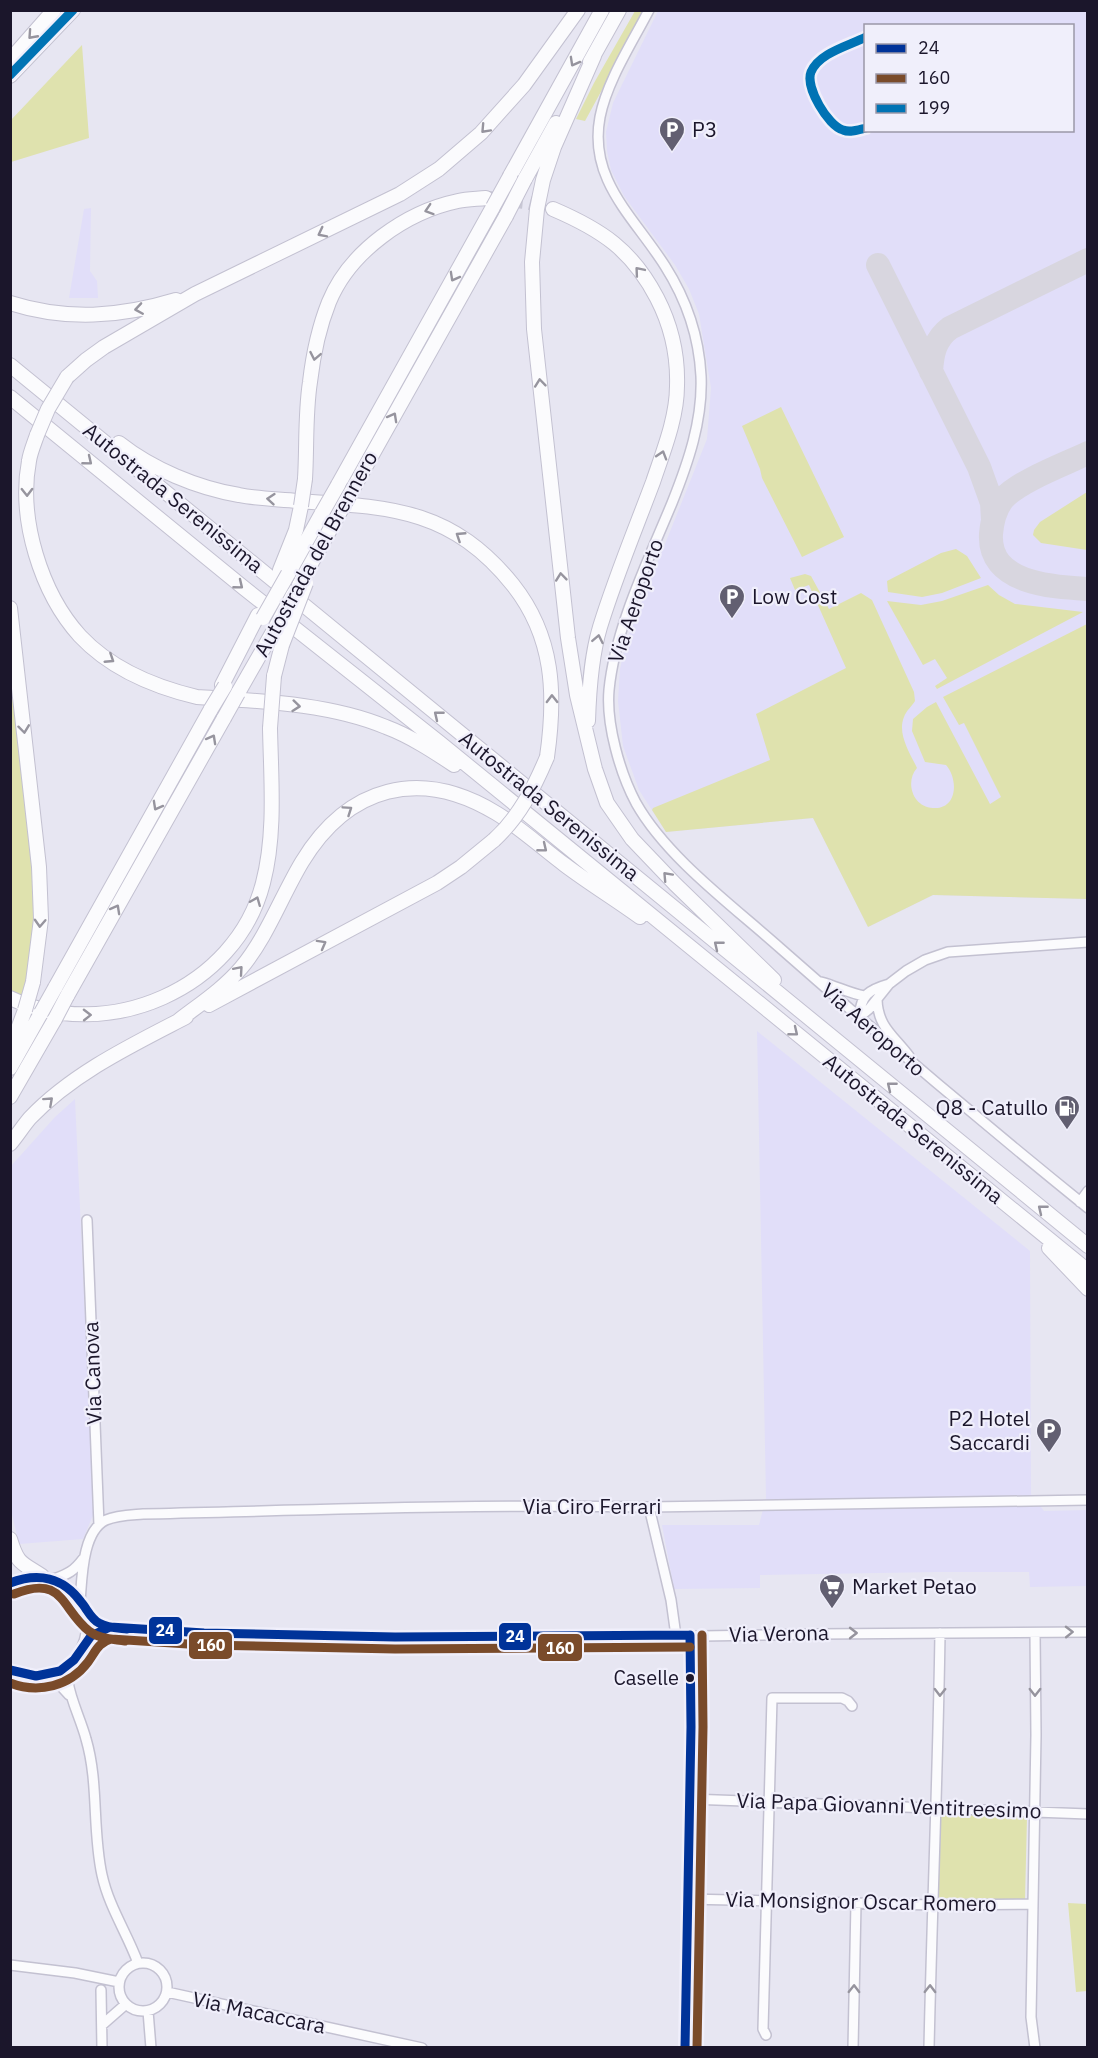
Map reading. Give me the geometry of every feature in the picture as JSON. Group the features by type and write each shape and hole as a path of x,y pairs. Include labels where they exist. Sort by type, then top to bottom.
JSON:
{"highway":[{"path":"10,60 54,10"},
{"path":"10,76 73,10"},
{"path":"504,795 427,748 387,727 364,719 310,707 197,697 181,693 142,679 100,653 81,637 63,614 51,595 40,569 27,511 29,461 48,409 67,377 86,360 195,294 400,194 440,169 481,134 517,93 578,10"},
{"name":"Autostrada del Brennero","path":"10,1097 48,1016 284,572 338,485 489,202 510,176 602,10"},
{"name":"Autostrada del Brennero","path":"61,992 303,584 328,534 619,10"},
{"path":"594,56 554,147 543,180 537,209 532,262 534,329 568,638 587,738 607,802 632,839 675,884 845,1048"},
{"path":"284,572 296,530 305,479 309,383 330,301 348,269 377,240 417,214 459,201 489,202"},
{"path":"553,209 588,224 622,250 647,280 668,319 676,360 677,387 674,411 662,457 600,628 590,680 587,738"},
{"path":"10,303 48,312 77,315 117,313 151,307 195,294"},
{"path":"10,363 51,388 132,453 184,479 239,495 357,505 397,511 431,521 459,534 482,551 503,572 524,599 545,647 552,681 552,721 547,757 520,811 494,840 437,883 111,1057 65,1086 30,1119 10,1144"},
{"name":"Autostrada Serenissima","path":"10,363 1088,1246"},
{"name":"Autostrada Serenissima","path":"10,397 244,588 504,795 1088,1271"},
{"path":"10,998 30,1007 54,1013 91,1015 118,1012 150,1003 176,992 200,975 222,955 247,923 265,875 272,807 270,728 274,676 303,584"},
{"path":"10,608 39,867 40,919 33,982 26,1010 10,1050"},
{"path":"178,1021 226,984 241,967 258,945 314,843 336,818 358,803 373,797 404,788 419,787 447,792 482,805 505,818 567,867 749,995"},
{"name":"Autostrada del Brennero","path":"10,1068 48,1016"},
{"path":"1031,1225 1060,1261 1088,1289"},
{"path":"10,1539 20,1563 48,1577"}],"street":[{"name":"Via Aeroporto","path":"649,10 604,100 597,139 599,156 615,197 666,268 687,306 696,341 701,376 700,410 693,446 680,483 616,647 609,693 613,736 623,771 637,803 670,848 713,889 924,1074 1084,1205"},
{"path":"859,1017 869,1010 889,984 906,971 925,960 948,952 1088,942"},
{"path":"817,981 864,996"},
{"path":"859,1017 860,1004 864,996 876,988 889,984"},
{"path":"877,1000 878,1014 883,1027 896,1038 924,1074"},
{"path":"1084,1205 1088,1191"},
{"name":"Via Canova","path":"87,1220 99,1525"},
{"name":"Via Ciro Ferrari","path":"99,1525 119,1516 143,1514 543,1506 648,1507 1088,1500"},
{"path":"648,1507 671,1600 676,1636"},
{"path":"10,1583 30,1576 48,1577 69,1574 76,1570 99,1525"},
{"path":"84,1557 81,1603 86,1616 85,1640"},
{"path":"48,1577 69,1588 96,1621 110,1627"},
{"path":"110,1627 85,1640 74,1660 68,1682 87,1740 93,1774 102,1875 114,1914 133,1949 138,1964"},
{"name":"Via Verona","path":"110,1627 170,1633 513,1639 690,1635 1088,1632"},
{"path":"929,2048 940,1633"},
{"path":"1035,1633 1032,2018 1035,2048"},
{"path":"685,2048 690,1799 690,1635"},
{"path":"39,1677 60,1671 74,1660"},
{"path":"13,1673 58,1683 75,1705"},
{"path":"766,2035 763,2029 772,1698 842,1698 852,1706"},
{"name":"Via Papa Giovanni Ventitreesimo","path":"690,1799 1088,1814"},
{"name":"Via Monsignor Oscar Romero","path":"688,1899 932,1905 1033,1904"},
{"path":"853,2048 856,1903"},
{"path":"138,1964 156,1967 163,1974 167,1983 164,2001 148,2011 130,2008 119,1992 119,1982 126,1970 138,1964"},
{"path":"10,1965 119,1982"},
{"path":"101,1990 102,2048"},
{"name":"Via Macaccara","path":"167,1992 422,2048"},
{"path":"102,2025 126,2004"},
{"path":"148,2011 151,2048"}],"shaded area":[{"path":"658,11 1087,11 1087,899 933,895 868,927 813,818 666,832 639,790 623,746 618,701 620,669 627,639 707,439 711,388 699,314 689,289 675,265 624,196 611,170 606,132 613,103"},
{"path":"91,208 90,271 97,281 98,298 69,298 84,209"},
{"path":"757,1031 1030,1251 1031,1494 1044,1511 1087,1510 1087,1586 1030,1587 1029,1572 937,1572 760,1575 760,1588 674,1589 662,1525 759,1525 766,1498"},
{"path":"75,1099 94,1513 83,1539 19,1544 10,1506 11,1166 55,1117"}],"green space":[{"path":"635,11 645,11 585,121 576,119 594,83"},
{"path":"82,45 89,138 11,162 11,120"},
{"path":"781,407 844,537 802,557 762,478 742,426"},
{"path":"1087,492 1087,550 1041,543 1033,535 1040,522"},
{"path":"956,549 967,556 981,578 942,593 922,597 888,592 887,581 941,553"},
{"path":"805,574 811,576 829,609 861,593 872,600 914,692 915,701 905,715 902,730 905,743 917,768 913,773 911,786 916,798 926,807 941,807 947,804 953,793 953,778 946,765 925,762 912,731 913,719 936,702 990,804 1001,797 964,723 959,725 943,697 1087,624 1087,899 933,895 868,927 813,818 666,832 652,810 653,808 770,760 756,714 846,668 809,585 795,590 790,578"},
{"path":"988,585 999,595 1015,604 1083,612 937,689 935,686 947,678 935,659 923,665 887,601 921,605 942,601"},
{"path":"10,646 37,898 33,958 23,998 10,993"},
{"path":"939,1814 1027,1817 1025,1900 936,1898"},
{"path":"1068,1903 1087,1904 1087,1991 1076,1992"}],"taxiway":[{"path":"931,372 935,347 950,328 1088,260"},
{"path":"878,265 979,467 992,503 993,519"},
{"path":"1088,453 1031,479 1010,492 998,507 991,534 993,551 1000,563 1011,573 1041,584 1088,589"}],"tunnel":[{"path":"488,198 526,202 553,209"}],"transit line":[{"name":"199","path":"10,75 73,10"},
{"name":"199","path":"864,38 820,60 811,72 810,79 819,105 837,127 848,131 864,128"},
{"name":"24","path":"10,1583 30,1578 58,1582 74,1594 96,1621 109,1627 127,1629"},
{"name":"160","path":"14,1594 30,1589 43,1588 52,1591 93,1634 125,1641"},
{"name":"24","path":"10,1670 36,1676 60,1671 74,1660 91,1636 110,1627 204,1633 395,1637 690,1635"},
{"name":"24","path":"685,2048 691,1727 690,1635"},
{"name":"160","path":"697,2048 703,1727 702,1635"},
{"name":"160","path":"10,1683 43,1688 63,1682 81,1670 100,1645 111,1639 203,1645 395,1649 690,1647"}],"place":[{"name":"P3","path":"672,153"},
{"name":"Low Cost","path":"732,620"},
{"name":"Q8 - Catullo","path":"1067,1131"},
{"name":"P2 Hotel Saccardi","path":"1049,1454"},
{"name":"Market Petao","path":"832,1610"},
{"name":"Caselle","path":"690,1678"}]}
